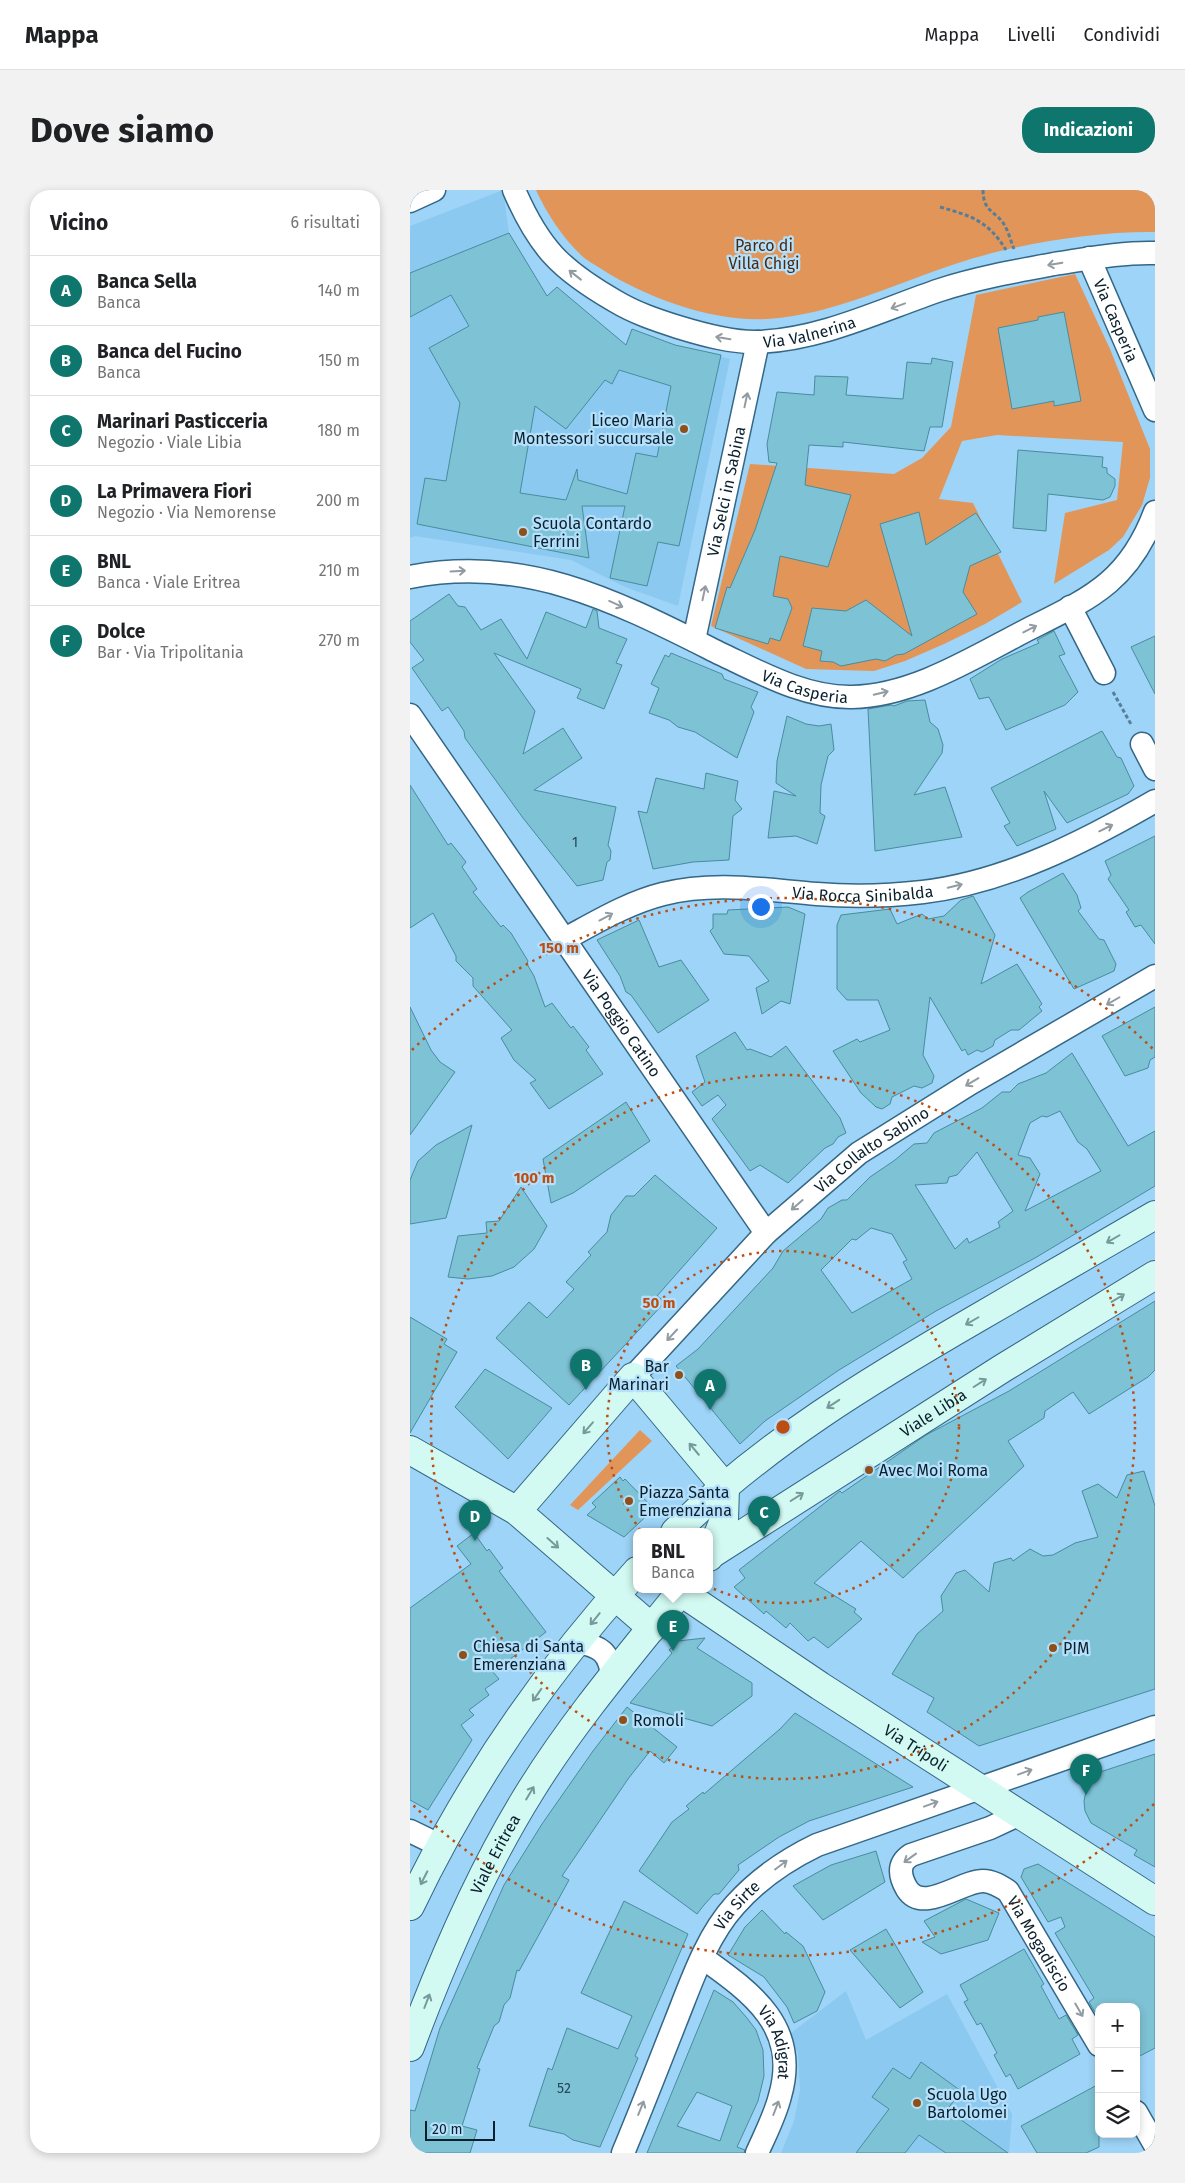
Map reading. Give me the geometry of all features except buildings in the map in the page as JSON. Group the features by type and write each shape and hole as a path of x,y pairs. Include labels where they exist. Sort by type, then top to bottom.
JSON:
{"street":[{"path":"410,201 434,190"},
{"name":"Via Valnerina","path":"514,190 527,219 541,242 568,270 598,291 637,313 660,322 710,336 758,342 833,328 972,280 1089,258 1155,253"},
{"name":"Via Casperia","path":"1089,258 1155,410"},
{"name":"Via Selci in Sabina","path":"694,640 758,342"},
{"name":"Via Casperia","path":"410,577 472,570 529,576 590,593 694,640 750,668 802,689 830,696 860,697 913,684 958,666 1099,590 1119,574 1140,542 1155,512"},
{"path":"1070,607 1104,673"},
{"name":"Via Poggio Catino","path":"410,715 766,1233"},
{"path":"1142,744 1155,769"},
{"name":"Via Rocca Sinibalda","path":"563,940 638,902 662,894 696,888 746,887 861,896 924,892 960,885 1012,870 1048,856 1116,823 1155,801"},
{"name":"Via Collalto Sabino","path":"632,1377 766,1233 838,1170 883,1136 1155,976"},
{"path":"679,1528 725,1487 799,1428 882,1373 1155,1215"},
{"name":"Viale Libia","path":"713,1554 919,1421 1155,1276"},
{"path":"517,1511 632,1377 725,1487 724,1520 713,1550"},
{"path":"410,1450 517,1511 652,1628 680,1593"},
{"path":"410,1906 440,1846 494,1756 576,1642 633,1575"},
{"name":"Via Tripoli","path":"685,1593 820,1686 1155,1902"},
{"name":"Viale Eritrea","path":"410,2047 442,1963 466,1910 501,1842 537,1781 612,1678 652,1628"},
{"path":"576,1642 594,1646 603,1652 610,1660 612,1678"},
{"name":"Via Sirte","path":"623,2153 713,1936 734,1906 752,1888 790,1858 817,1845 1155,1727"},
{"name":"Via Mogadiscio","path":"1020,1814 990,1828 911,1855 901,1867 902,1879 909,1893 928,1899 971,1883 983,1881 1008,1891 1095,2038"},
{"path":"410,1831 440,1846"},
{"name":"Via Adigrat","path":"703,1958 759,2002 772,2019 782,2044 784,2078 780,2097 757,2153"},
{"path":"1140,2119 1155,2146"}],"path":[{"path":"984,190 985,204 992,214 1005,225 1014,249"},
{"path":"940,207 971,216 995,233 1006,251"},
{"path":"1114,694 1130,720"}],"shaded area":[{"path":"503,190 509,233 547,296 557,287 626,345 632,329 675,345 730,359 678,606 625,587 571,560 415,536 410,538 410,226"},
{"path":"846,1991 866,2040 947,1994 1012,2114 1009,2153 781,2153 794,2121 800,2090 798,2055 791,2033"}],"green space":[{"name":"Parco di Villa Chigi","path":"536,190 1155,190 1155,232 1081,236 1005,250 958,263 840,305 792,316 746,319 703,312 660,299 603,270 583,257 561,233"},
{"path":"1075,274 1110,349 1150,449 1150,478 1142,505 1123,537 1109,550 1054,584 1065,513 1117,500 1123,442 997,435 962,441 939,499 973,503 1022,602 985,624 944,644 905,661 874,671 806,669 711,626 750,464 894,474 922,458 951,427 976,295"},
{"path":"640,1430 652,1441 578,1510 570,1505"}],"place":[{"name":"Liceo Maria Montessori succursale","path":"684,429"},
{"name":"Scuola Contardo Ferrini","path":"523,532"},
{"name":"Bar Marinari","path":"679,1375"},
{"name":"Banca del Fucino","path":"586,1390"},
{"name":"Banca Sella","path":"710,1410"},
{"name":"Avec Moi Roma","path":"869,1470"},
{"name":"Piazza Santa Emerenziana","path":"629,1501"},
{"name":"Marinari Pasticceria","path":"764,1537"},
{"name":"La Primavera Fiori","path":"475,1541"},
{"name":"PIM","path":"1053,1648"},
{"name":"BNL","path":"673,1651"},
{"name":"Chiesa di Santa Emerenziana","path":"463,1655"},
{"name":"Romoli","path":"623,1720"},
{"name":"Dolce","path":"1086,1795"},
{"name":"Scuola Ugo Bartolomei","path":"917,2103"}]}
